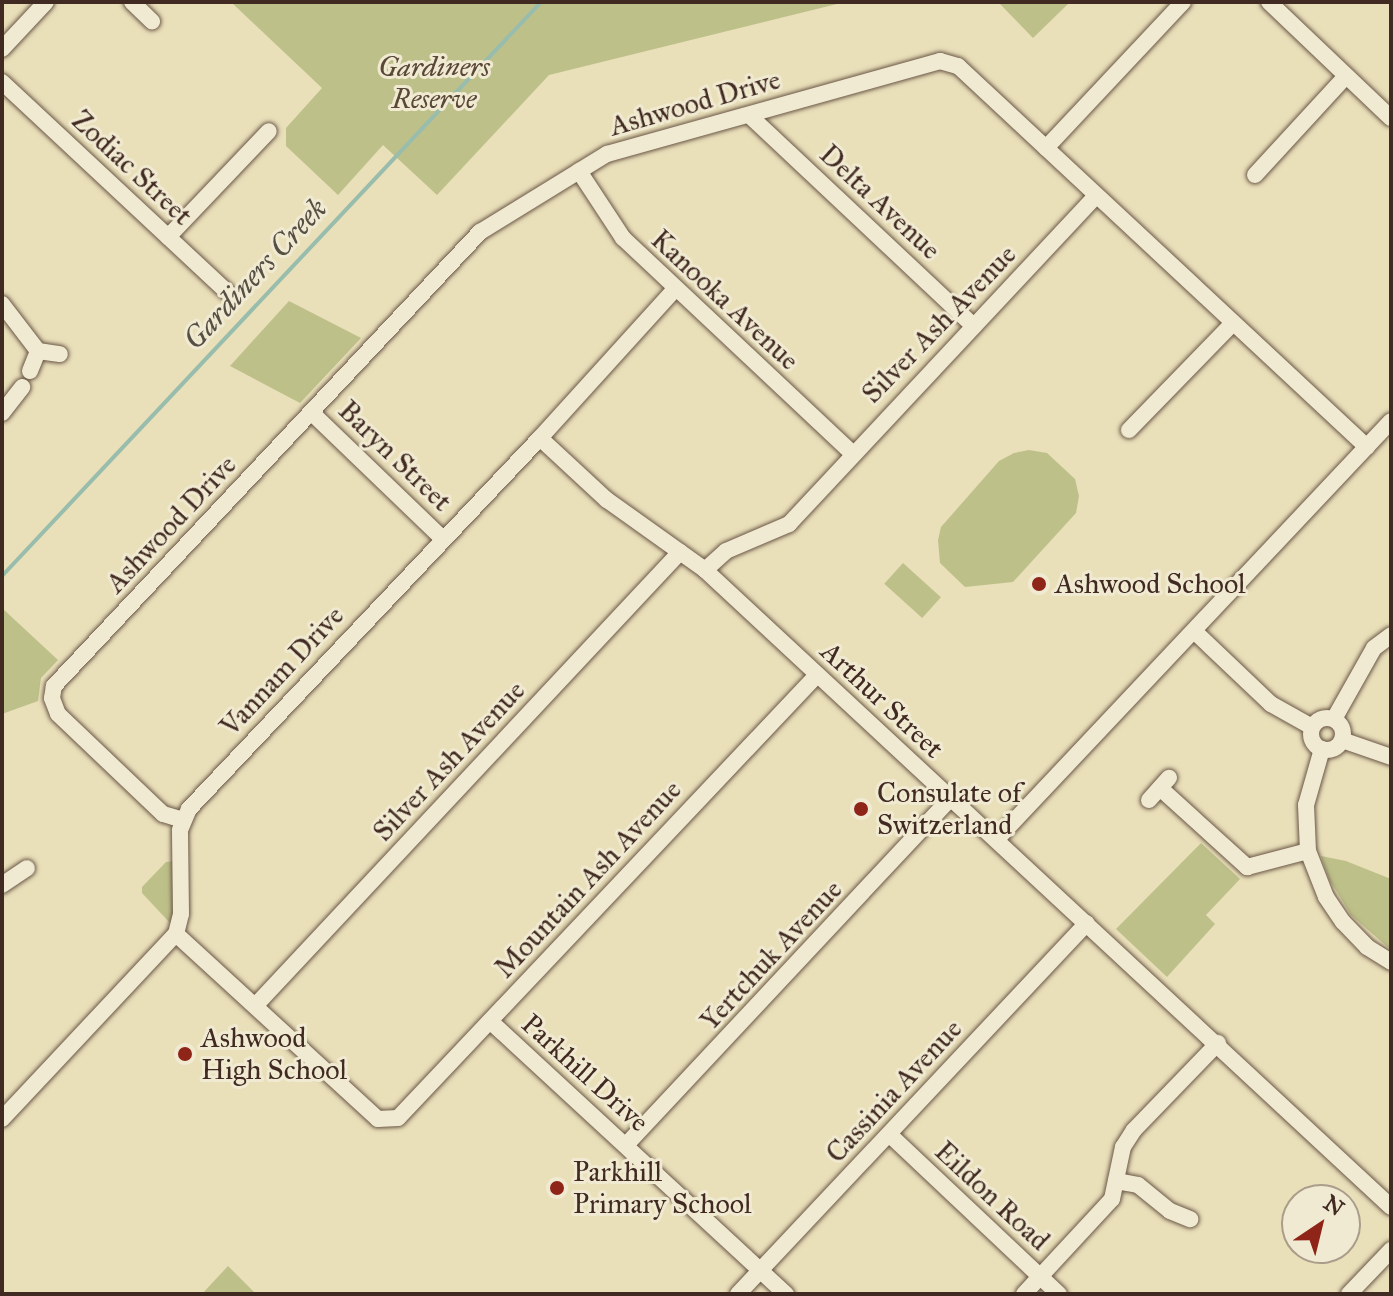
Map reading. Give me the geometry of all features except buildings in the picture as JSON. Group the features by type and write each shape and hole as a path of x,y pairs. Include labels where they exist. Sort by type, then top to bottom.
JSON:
{"street":[{"path":"2,49 46,2"},
{"path":"132,2 152,21"},
{"path":"1046,148 1183,2"},
{"path":"1269,2 1391,118"},
{"name":"Ashwood Drive","path":"183,820 163,814 58,714 52,698 54,686 480,232 607,154 940,61 958,66 1367,447"},
{"path":"1255,175 1346,76"},
{"name":"Zodiac Street","path":"2,82 227,292"},
{"name":"Delta Avenue","path":"750,116 974,326"},
{"path":"168,237 269,131"},
{"name":"Kanooka Avenue","path":"579,171 623,238 674,290 852,453"},
{"name":"Silver Ash Avenue","path":"705,570 726,551 789,524 852,453 1096,196"},
{"name":"Vannam Drive","path":"183,820 189,809 442,538 540,438 674,290"},
{"path":"2,304 38,351 60,354"},
{"path":"1129,430 1232,324"},
{"path":"30,371 38,351"},
{"path":"2,413 22,387"},
{"name":"Baryn Street","path":"311,412 442,538"},
{"path":"997,839 1391,421"},
{"name":"Arthur Street","path":"540,438 607,500 705,570 1218,1043 1391,1207"},
{"name":"Silver Ash Avenue","path":"255,1006 680,552"},
{"path":"1194,631 1271,704 1312,727"},
{"path":"1334,719 1374,648 1391,635"},
{"name":"Mountain Ash Avenue","path":"255,1006 378,1119 398,1118 817,675"},
{"path":"1321,718 1334,719 1342,728 1342,740 1334,749 1322,749 1312,740 1312,727 1321,718"},
{"path":"1342,740 1391,757"},
{"path":"1322,749 1306,805 1308,851 1326,897 1343,922 1367,947 1391,962"},
{"path":"1159,789 1247,867 1308,851"},
{"name":"Yertchuk Avenue","path":"626,1145 951,798"},
{"path":"2,1119 176,934 181,914 183,820"},
{"path":"2,884 27,868"},
{"name":"Cassinia Avenue","path":"738,1294 1087,923"},
{"path":"176,934 255,1006"},
{"name":"Parkhill Drive","path":"490,1021 786,1294"},
{"path":"1024,1294 1112,1199 1123,1147 1134,1130 1218,1043"},
{"name":"Eildon Road","path":"890,1135 1059,1294"},
{"path":"1116,1181 1138,1185 1170,1211 1190,1219"},
{"path":"1349,1294 1391,1250"}],"green space":[{"name":"Gardiners Reserve","path":"231,2 845,2 549,75 437,195 383,145 338,195 286,146 286,128 322,88"},
{"path":"998,2 1070,2 1033,38"},
{"path":"289,301 361,338 300,403 230,366"},
{"path":"1029,450 1047,453 1075,479 1079,496 1076,513 1013,582 965,587 940,563 938,540 941,527 999,461"},
{"path":"903,563 941,597 922,618 884,584"},
{"path":"2,608 58,660 41,678 38,701 2,714"},
{"path":"1201,843 1240,879 1206,915 1215,924 1167,977 1116,929"},
{"path":"1321,856 1346,861 1391,879 1391,950 1351,915 1329,879"},
{"path":"174,861 175,912 171,924 142,893 142,887 166,862"},
{"path":"228,1266 256,1294 202,1294"}],"waterway":[{"name":"Gardiners Creek","path":"2,576 541,2"}],"place":[{"name":"Ashwood School","path":"1039,584"},
{"name":"Consulate of Switzerland","path":"861,809"},
{"name":"Ashwood High School","path":"185,1054"},
{"name":"Parkhill Primary School","path":"557,1188"}]}
